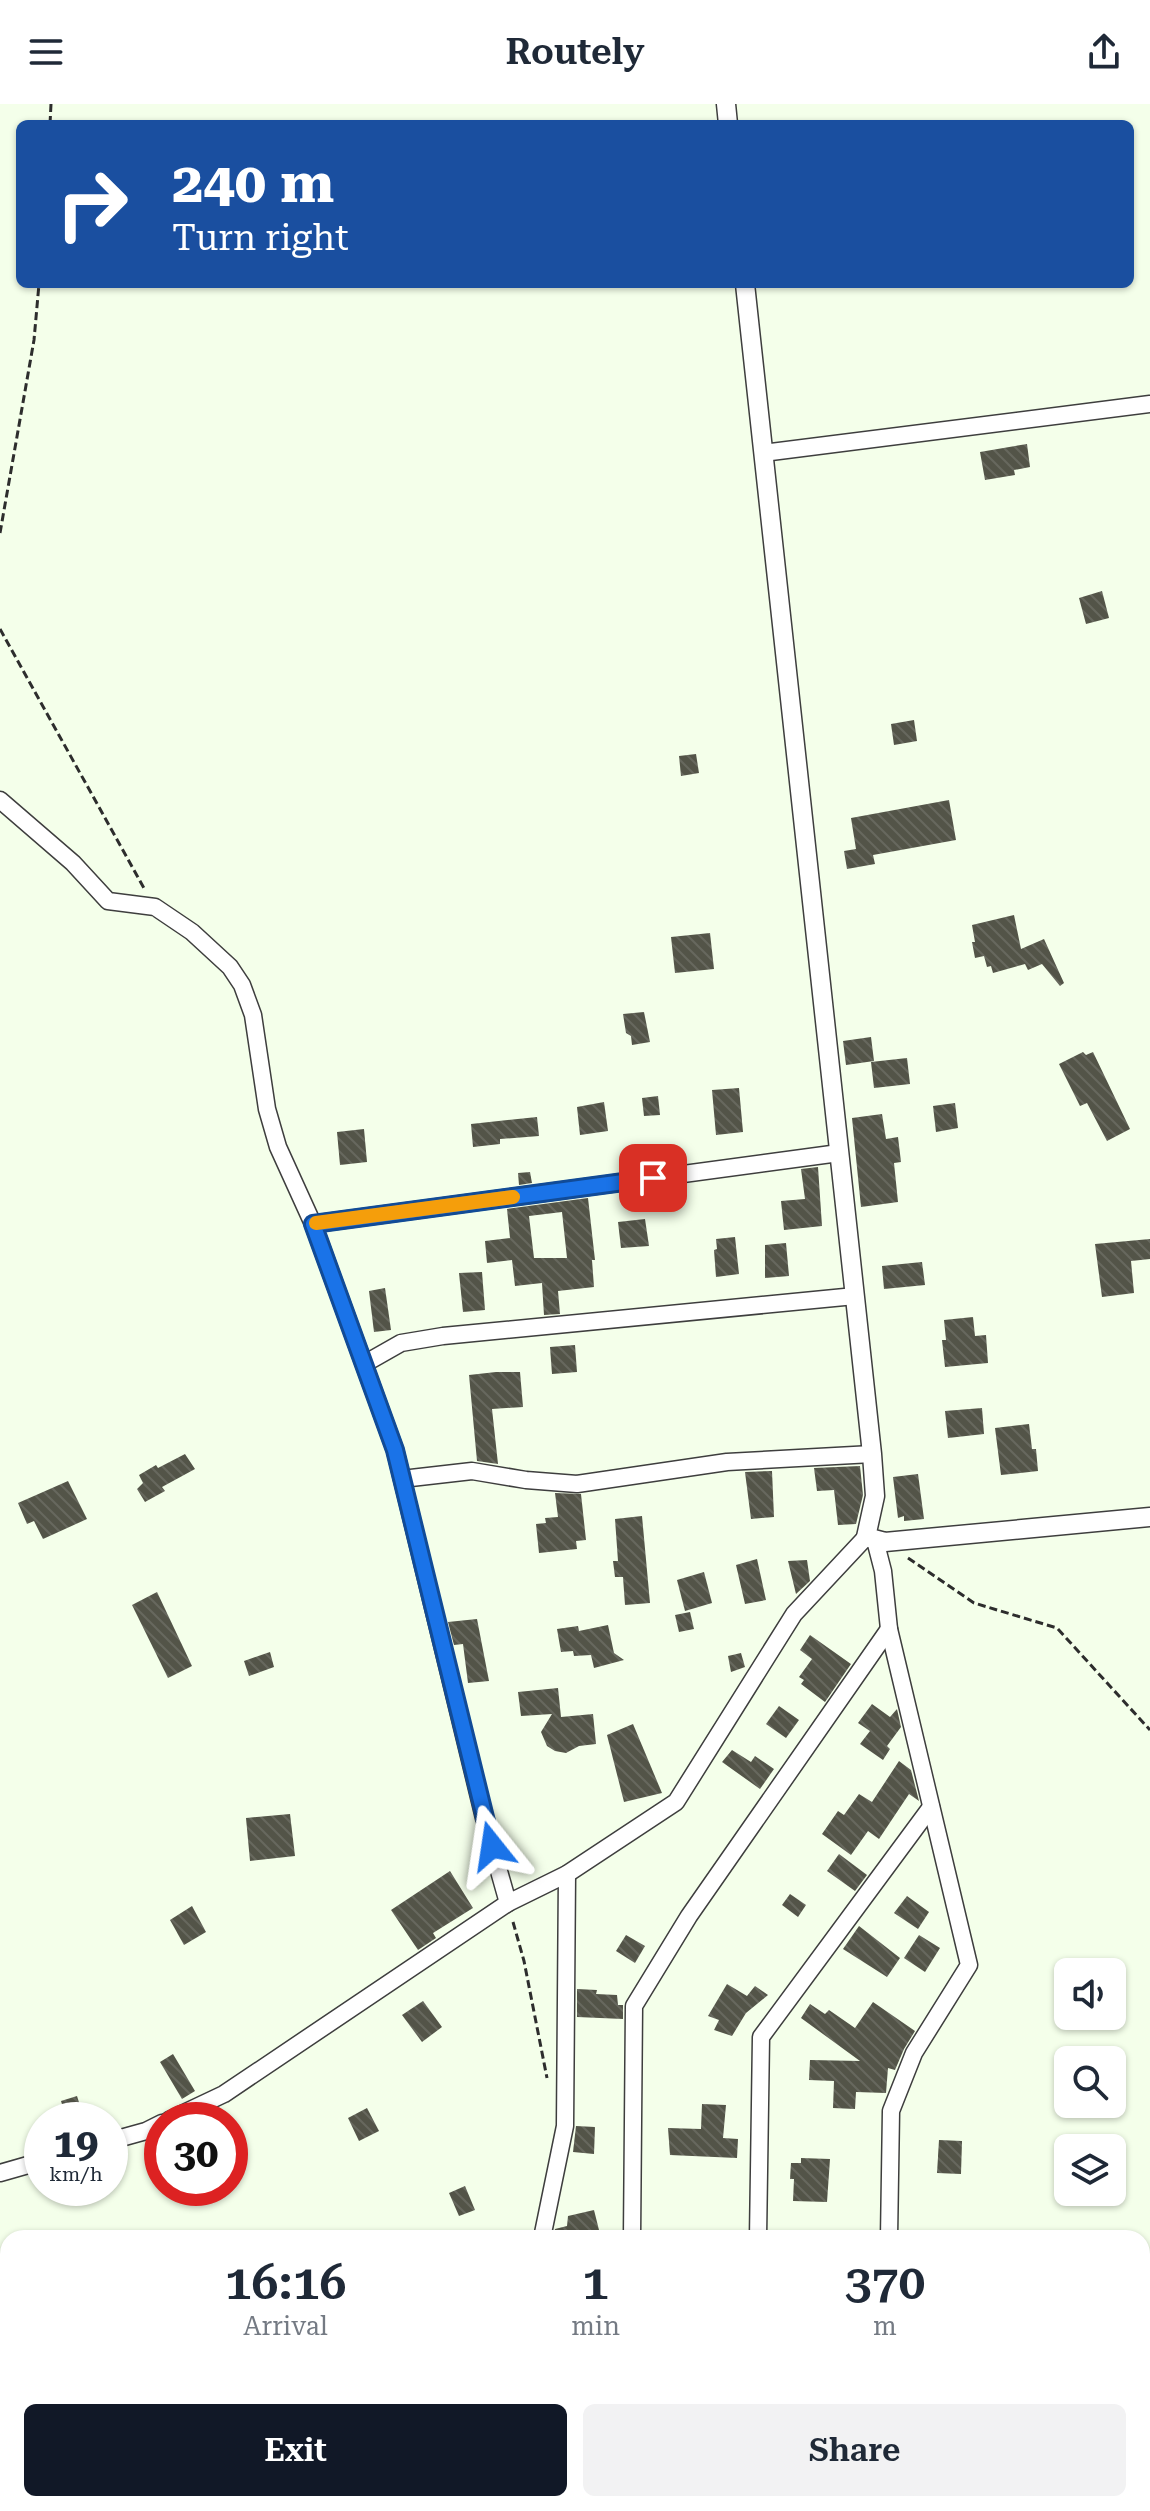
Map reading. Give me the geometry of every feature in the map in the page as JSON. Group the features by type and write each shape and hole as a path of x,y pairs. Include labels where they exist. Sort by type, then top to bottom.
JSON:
{"street":[{"path":"745,288 872,1454 875,1540 883,1571 889,1629 969,1965 914,2053 891,2111 889,2230"},
{"path":"763,453 1150,404"},
{"path":"0,800 73,863 108,901 155,907 192,932 230,967 242,985 253,1015 267,1109 278,1147 313,1224 395,1450 484,1818 508,1903"},
{"path":"313,1224 839,1153"},
{"path":"364,1364 401,1343 443,1336 855,1296"},
{"path":"402,1479 472,1471 577,1484 727,1462 872,1454"},
{"path":"207,2102 224,2094 508,1903 567,1874 676,1802 794,1614 875,1540 1150,1517"},
{"path":"632,2230 634,2006 689,1916 889,1629"},
{"path":"758,2230 761,2037 931,1807"},
{"path":"544,2230 565,2126 567,1874"},
{"path":"0,2173 24,2166"}],"path":[{"path":"0,533 34,340 39,288"},
{"path":"0,629 155,907"},
{"path":"875,1540 974,1603 1057,1628 1150,1730"},
{"path":"508,1903 524,1961 549,2084"}],"building":[{"path":"1027,444 1030,467 1014,470 1015,475 985,480 980,452"},
{"path":"1102,591 1109,618 1086,624 1079,598"},
{"path":"914,720 917,741 894,745 891,724"},
{"path":"696,754 699,773 681,776 679,756"},
{"path":"949,800 956,840 873,855 875,864 847,869 844,851 856,849 851,818"},
{"path":"1014,915 1021,949 1044,939 1064,983 1060,986 1042,964 1028,970 1025,964 993,973 991,966 987,967 984,956 975,958 972,925"},
{"path":"710,933 714,969 675,973 671,937"},
{"path":"644,1012 650,1042 632,1045 631,1036 626,1033 623,1014"},
{"path":"871,1037 874,1061 846,1065 843,1041"},
{"path":"1083,1052 1086,1055 1093,1052 1130,1129 1107,1141 1087,1103 1080,1106 1059,1064"},
{"path":"907,1058 910,1084 874,1088 871,1062"},
{"path":"739,1088 743,1132 716,1135 712,1090"},
{"path":"658,1096 660,1115 644,1116 642,1098"},
{"path":"604,1102 608,1131 580,1135 577,1107"},
{"path":"955,1103 958,1128 936,1132 933,1106"},
{"path":"882,1114 886,1139 898,1137 901,1162 894,1163 898,1202 861,1207 852,1118"},
{"path":"537,1117 539,1136 500,1139 500,1144 473,1147 471,1124"},
{"path":"364,1129 367,1162 340,1165 337,1132"},
{"path":"818,1167 822,1226 784,1230 781,1201 805,1199 801,1169"},
{"path":"530,1172 532,1183 519,1185 518,1173"},
{"path":"588,1198 595,1260 592,1260 594,1287 558,1291 560,1314 544,1315 542,1283 515,1286 512,1260 487,1263 485,1241 510,1238 507,1209","holes":["562,1212 567,1258 534,1258 529,1216"]},
{"path":"645,1219 649,1246 621,1248 618,1222"},
{"path":"735,1237 739,1274 716,1277 716,1239"},
{"path":"1150,1239 1150,1259 1131,1261 1134,1293 1102,1297 1095,1244"},
{"path":"786,1243 789,1276 765,1278 765,1245"},
{"path":"922,1262 925,1285 884,1289 882,1266"},
{"path":"482,1272 485,1310 463,1312 459,1273"},
{"path":"385,1288 391,1330 374,1332 369,1291"},
{"path":"973,1317 975,1336 986,1335 988,1363 945,1367 942,1340 946,1340 944,1320"},
{"path":"575,1345 577,1372 552,1374 550,1347"},
{"path":"520,1372 523,1407 492,1409 498,1464 477,1461 469,1375"},
{"path":"982,1408 984,1434 948,1438 945,1411"},
{"path":"1029,1424 1038,1471 1001,1475 995,1428"},
{"path":"185,1454 195,1469 162,1487 165,1491 145,1502 137,1489 143,1483 139,1475"},
{"path":"860,1466 863,1495 856,1524 838,1525 834,1490 817,1491 814,1468"},
{"path":"772,1471 774,1517 751,1519 745,1472"},
{"path":"918,1474 924,1519 904,1521 904,1516 898,1518 893,1477"},
{"path":"68,1481 87,1519 43,1539 34,1521 27,1524 18,1503"},
{"path":"555,1493 581,1494 586,1540 576,1541 577,1549 539,1553 536,1524 546,1523 545,1518 558,1517"},
{"path":"642,1516 650,1603 625,1605 623,1577 615,1577 613,1561 618,1561 615,1519"},
{"path":"757,1559 766,1600 745,1604 736,1565"},
{"path":"807,1560 810,1581 796,1594 788,1561"},
{"path":"704,1572 712,1603 685,1611 677,1580"},
{"path":"157,1592 192,1666 168,1678 132,1605"},
{"path":"690,1612 694,1629 679,1632 675,1615"},
{"path":"477,1619 489,1681 468,1683 463,1644 454,1645 448,1622"},
{"path":"608,1625 614,1653 624,1660 594,1668 591,1655 574,1656 573,1651 561,1652 557,1629 578,1626 579,1631"},
{"path":"810,1635 851,1664 825,1702 801,1684 804,1680 799,1677 812,1659 800,1650"},
{"path":"270,1652 274,1667 249,1676 244,1661"},
{"path":"741,1653 745,1667 731,1672 728,1656"},
{"path":"558,1688 561,1717 593,1714 596,1744 579,1746 566,1753 555,1751 547,1746 541,1732 552,1714 521,1716 518,1692"},
{"path":"872,1704 890,1717 897,1709 901,1727 887,1746 890,1749 883,1760 860,1744 870,1731 858,1723"},
{"path":"779,1706 799,1720 786,1738 766,1724"},
{"path":"633,1724 662,1793 624,1802 607,1735"},
{"path":"732,1750 751,1762 755,1756 774,1769 760,1789 722,1762"},
{"path":"899,1761 911,1770 919,1801 909,1794 879,1839 868,1831 851,1855 822,1834 838,1811 844,1815 859,1794 872,1802"},
{"path":"290,1814 295,1856 250,1861 246,1818"},
{"path":"839,1854 867,1875 855,1891 827,1871"},
{"path":"450,1871 473,1908 433,1933 436,1938 418,1950 391,1910"},
{"path":"790,1894 806,1905 798,1917 782,1905"},
{"path":"907,1896 929,1912 918,1929 894,1913"},
{"path":"192,1906 206,1932 184,1945 170,1920"},
{"path":"859,1926 900,1958 887,1977 843,1949"},
{"path":"626,1935 645,1946 635,1963 616,1951"},
{"path":"919,1935 940,1948 925,1972 904,1958"},
{"path":"727,1984 747,1996 755,1986 768,1995 746,2013 732,2036 714,2030 719,2020 708,2016"},
{"path":"577,1989 617,1995 618,2005 623,2005 623,2019 577,2017"},
{"path":"423,2001 442,2027 422,2042 402,2015"},
{"path":"873,2002 915,2031 895,2070 888,2068 886,2093 856,2092 855,2109 833,2108 834,2081 809,2080 810,2060 860,2061 801,2018 810,2004 825,2014 829,2010 855,2028"},
{"path":"173,2054 195,2091 182,2099 160,2062"},
{"path":"77,2096 79,2102 61,2102"},
{"path":"702,2104 726,2105 723,2138 738,2139 737,2158 670,2155 668,2128 701,2129"},
{"path":"367,2108 379,2131 359,2141 348,2118"},
{"path":"576,2126 595,2127 594,2154 573,2152"},
{"path":"939,2140 962,2141 961,2174 937,2173"},
{"path":"801,2158 830,2159 827,2202 793,2201 791,2163 801,2163"},
{"path":"465,2186 475,2210 459,2216 449,2193"},
{"path":"594,2210 599,2230 555,2230 567,2226 568,2216"}],"slow traffic":[{"path":"316,1223 513,1197"}],"route":[{"path":"492,1846 395,1450 313,1224 653,1178"}]}
